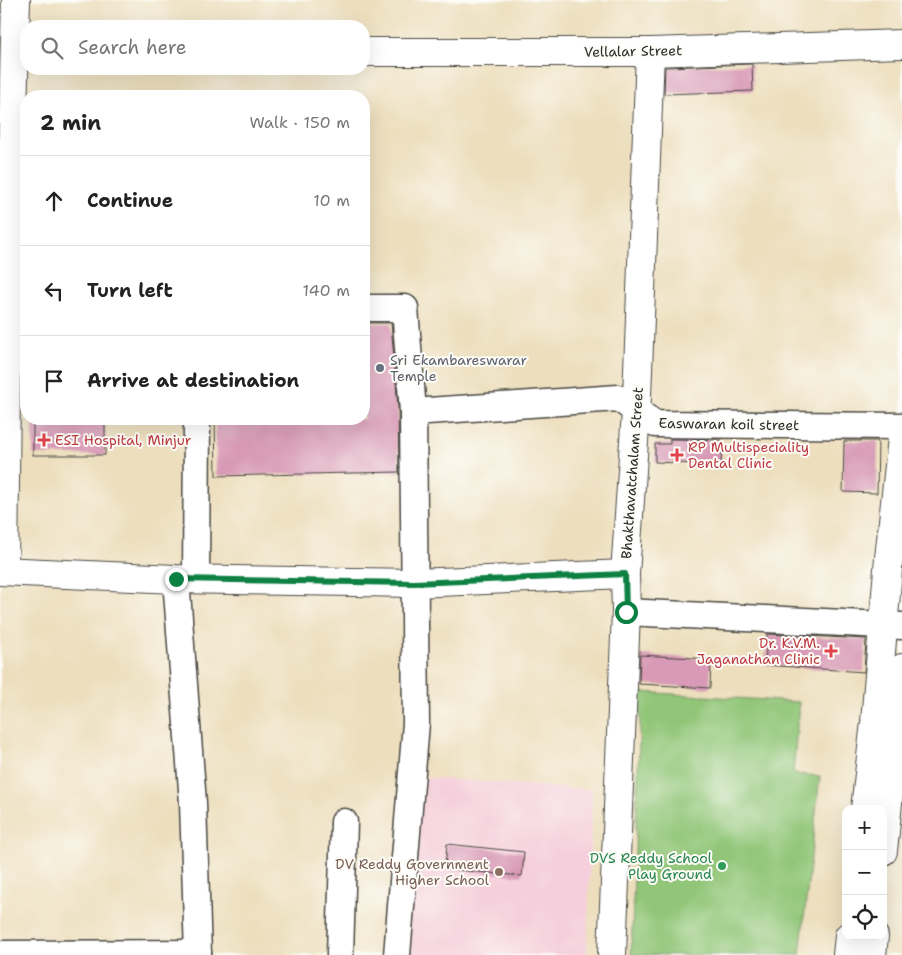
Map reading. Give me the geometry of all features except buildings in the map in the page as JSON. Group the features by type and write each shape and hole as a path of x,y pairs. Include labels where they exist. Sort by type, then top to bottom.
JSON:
{"street":[{"path":"16,0 13,52 10,376 2,571 186,579 414,583 625,574"},
{"name":"Vellalar Street","path":"370,52 650,52 902,44"},
{"name":"Bhakthavatchalam Street","path":"612,955 626,612 625,574 636,411 650,52"},
{"path":"370,308 405,308 413,412 416,724 397,955"},
{"name":"Easwaran koil street","path":"413,412 618,398 655,424 902,426"},
{"path":"2,954 198,954 186,579 197,425"},
{"path":"866,805 876,722 893,625 888,558 902,438"},
{"path":"626,612 893,625"},
{"path":"883,850 902,668"},
{"path":"340,955 344,822"},
{"path":"847,955 849,940"},
{"path":"872,955 874,940"}],"shaded area":[{"name":"DV Reddy Government Higher School","path":"417,777 592,790 587,955 403,955"}],"green space":[{"name":"DVS Reddy School Play Ground","path":"641,692 799,702 793,774 820,776 800,955 631,955"}],"place":[{"name":"Sri Ekambareswarar Temple","path":"380,368"},
{"name":"ESI Hospital, Minjur","path":"44,440"},
{"name":"RP Multispeciality Dental Clinic","path":"677,455"},
{"name":"Dr. K.V.M. Jaganathan Clinic","path":"831,651"},
{"name":"DVS Reddy School Play Ground","path":"722,866"},
{"name":"DV Reddy Government Higher School","path":"499,872"}],"route":[{"path":"176,579 414,583 625,574 626,612"}]}
